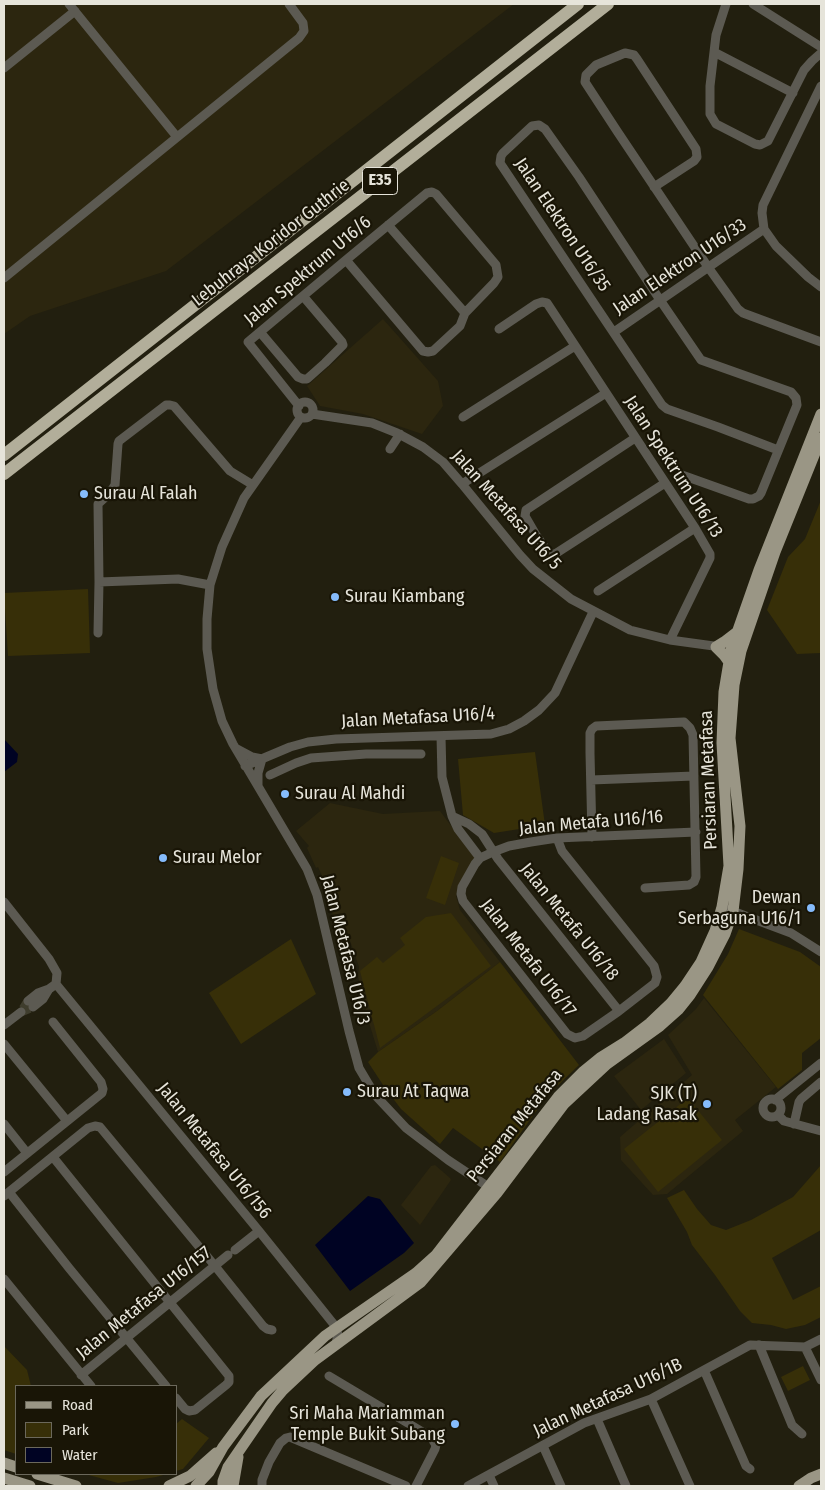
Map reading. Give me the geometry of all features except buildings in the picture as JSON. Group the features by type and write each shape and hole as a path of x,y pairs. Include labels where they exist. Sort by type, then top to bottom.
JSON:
{"highway":[{"name":"Lebuhraya Koridor Guthrie","path":"4,455 578,4"},
{"name":"Lebuhraya Koridor Guthrie","path":"4,474 608,4"}],"main road":[{"name":"Persiaran Metafasa","path":"196,1486 209,1472 223,1447 261,1396 307,1351 336,1327 416,1273 442,1248 558,1097 600,1058 650,1023 676,997 701,962 727,909 738,868 740,826 730,738 734,685 741,651 741,636 759,570 821,414"},
{"name":"Persiaran Metafasa","path":"741,636 821,438"},
{"path":"729,662 716,647 741,636 740,646 731,650"},
{"name":"Persiaran Metafasa","path":"222,1486 228,1467 283,1390 336,1343 421,1282 498,1193 564,1104 607,1064 660,1026 678,1010 708,967 725,934 727,909 729,866 722,743 724,692 731,650"},
{"path":"169,1486 190,1476 223,1447"},
{"path":"233,1486 239,1450"},
{"path":"799,1486 821,1474"},
{"path":"40,1475 76,1486"},
{"path":"4,1478 30,1486"}],"street":[{"path":"4,278 302,35 303,23 289,4"},
{"path":"726,4 716,35 710,86 710,110 714,120 720,126 755,144 760,145 768,141 804,70 821,53"},
{"path":"753,4 821,46"},
{"path":"4,68 72,7 177,137"},
{"path":"714,52 793,93"},
{"path":"654,187 694,161 697,153 694,144 637,59 631,54 626,53 596,65 586,75 585,82 654,187 738,309 743,313 821,342"},
{"path":"821,86 762,205 764,229 770,238 808,277 821,287"},
{"name":"Jalan Elektron U16/35","path":"614,332 500,163 503,153 532,126 539,125 545,129 660,300"},
{"name":"Jalan Spektrum U16/6","path":"299,406 248,342 427,193 432,192 436,194 496,265 498,271 498,277 494,283 465,313"},
{"path":"346,260 423,350 433,351 460,326 465,313 388,225"},
{"name":"Jalan Elektron U16/33","path":"614,332 764,229"},
{"path":"260,332 298,377 307,378 325,363 342,347 342,342 303,296"},
{"path":"660,300 702,360 790,392 796,398 797,405 761,494 756,498 749,499 682,475"},
{"name":"Jalan Spektrum U16/13","path":"498,329 536,304 547,303 695,528 710,554 710,558 670,640"},
{"path":"614,332 664,408 778,450"},
{"path":"463,417 575,346"},
{"name":"Jalan Spektrum U16/13","path":"462,484 606,393"},
{"path":"304,402 309,404 313,409 312,414 307,418 301,416 298,412 299,406 304,402"},
{"path":"98,634 98,504 114,488 118,444 166,405 174,406 230,471 253,485"},
{"name":"Jalan Metafasa U16/5","path":"312,414 372,423 400,434 423,447 443,462 520,555 534,569 571,599 593,612 630,630 670,640 731,650"},
{"name":"Jalan Metafasa U16/3","path":"301,416 244,498 222,547 210,585 207,648 213,689 222,721 235,747 307,869 317,895 359,1068 375,1095 406,1128 448,1160 498,1193"},
{"path":"390,449 400,434"},
{"path":"635,438 526,510 525,516 536,535 548,552 555,554 665,483"},
{"path":"598,591 695,528"},
{"path":"99,582 178,580 210,585"},
{"name":"Jalan Metafasa U16/4","path":"245,766 290,747 308,742 336,739 491,734 508,729 524,721 539,710 555,693 593,612"},
{"path":"592,837 590,733 592,729 596,726 684,722 690,728 693,735 696,877 694,882 689,885 645,888"},
{"name":"Jalan Metafasa U16/4","path":"270,775 311,758 366,754 418,754 415,736"},
{"path":"441,736 442,777 452,816 458,829 480,858"},
{"path":"396,754 397,737"},
{"path":"366,738 366,754"},
{"path":"235,747 252,757 262,759 258,773 259,788"},
{"path":"290,747 296,763"},
{"path":"591,780 694,776"},
{"path":"452,816 469,824 482,834 470,844"},
{"name":"Jalan Metafa U16/16","path":"480,858 516,845 557,838 696,832"},
{"name":"Jalan Metafa U16/18","path":"482,834 493,852 619,1012"},
{"name":"Jalan Metafa U16/17","path":"480,858 462,887 462,901 567,1034 574,1038 583,1036 619,1012 655,983 657,977 654,966 562,851 557,838"},
{"path":"4,902 49,959 57,973 52,987 44,999 31,1004"},
{"path":"727,909 791,933 821,952"},
{"name":"Jalan Metafasa U16/156","path":"52,987 259,1231 336,1327"},
{"path":"4,1026 21,1012"},
{"path":"4,1172 100,1096 103,1089 101,1082 54,1022"},
{"path":"4,1044 67,1121"},
{"path":"775,1100 821,1063"},
{"path":"794,1124 799,1102 821,1082"},
{"path":"770,1099 780,1103 781,1108 778,1115 768,1116 763,1110 765,1102 770,1099"},
{"path":"778,1115 784,1122 821,1132"},
{"path":"4,1124 27,1153"},
{"path":"165,1385 6,1194 88,1128 95,1126 104,1130 263,1326 272,1330"},
{"path":"53,1157 228,1374 229,1382 195,1410 185,1410 178,1401"},
{"name":"Jalan Metafasa U16/157","path":"81,1375 259,1231"},
{"path":"4,1279 89,1385"},
{"path":"336,1327 343,1332 350,1333"},
{"path":"336,1327 338,1335 336,1343"},
{"name":"Jalan Metafasa U16/1B","path":"468,1486 584,1423 651,1399 750,1345 805,1347 821,1339"},
{"path":"759,1345 792,1424 802,1434"},
{"path":"805,1347 821,1380"},
{"path":"704,1370 746,1466 750,1469"},
{"path":"329,1376 431,1437 436,1445 435,1449 416,1486"},
{"path":"651,1399 690,1486"},
{"path":"597,1419 626,1486"},
{"path":"262,1486 262,1480 269,1462 280,1443 286,1438 294,1438 406,1486"},
{"path":"543,1446 561,1486"},
{"path":"489,1475 494,1486"}],"shaded area":[{"path":"4,4 514,4 166,271 30,316 4,334"},
{"path":"383,319 438,381 443,406 422,434 363,414 320,406 307,386"},
{"path":"330,803 383,814 440,811 475,858 458,886 456,896 460,910 500,962 437,1011 378,1052 358,976 359,967 345,926 335,928 330,894 307,848 309,846 296,831"},
{"name":"SJK (T) Ladang Rasak","path":"704,998 776,1087 735,1120 743,1131 667,1194 653,1195 621,1160 620,1137 692,1075 668,1035 696,1009"},
{"path":"664,1039 686,1073 641,1110 614,1076"},
{"path":"435,1165 451,1180 420,1225 401,1205 431,1166"}],"green space":[{"path":"821,500 821,653 797,654 767,610 788,557 805,539"},
{"path":"88,589 90,653 8,656 4,593"},
{"path":"535,752 545,825 494,833 463,815 458,759"},
{"path":"441,856 459,863 445,905 426,898"},
{"path":"451,913 491,966 380,1048 360,971 377,957 383,963 405,945 400,938 426,917"},
{"path":"739,929 800,952 821,967 821,1038 802,1053 802,1070 778,1089 703,995 728,954"},
{"path":"291,939 316,994 241,1044 209,993"},
{"path":"500,962 579,1065 547,1096 500,1162 453,1128 440,1144 401,1109 368,1062 378,1052 437,1011"},
{"path":"688,1098 722,1140 658,1192 624,1149"},
{"path":"821,1165 821,1230 772,1258 793,1300 821,1286 821,1317 805,1325 786,1329 752,1323 740,1311 692,1245 687,1232 667,1198 684,1190 711,1225 726,1230 751,1220 793,1197"},
{"path":"4,1346 27,1370 31,1385 15,1385 15,1454 4,1450"},
{"path":"803,1366 810,1380 788,1391 781,1377"},
{"path":"182,1419 209,1438 183,1469 178,1470 178,1422"},
{"path":"89,1475 163,1475 156,1477 118,1483"}],"water":[{"path":"4,739 18,754 17,762 4,772"},
{"path":"368,1196 380,1199 414,1243 404,1253 350,1291 315,1245"}],"tunnel":[{"path":"28,1001 21,1012 33,1007"}],"place":[{"name":"Surau Al Falah","path":"84,494"},
{"name":"Surau Kiambang","path":"335,597"},
{"name":"Surau Al Mahdi","path":"285,794"},
{"name":"Surau Melor","path":"163,858"},
{"name":"Dewan Serbaguna U16/1","path":"811,908"},
{"name":"Surau At Taqwa","path":"347,1092"},
{"name":"SJK (T) Ladang Rasak","path":"707,1104"},
{"name":"Sri Maha Mariamman Temple Bukit Subang","path":"455,1424"}]}
